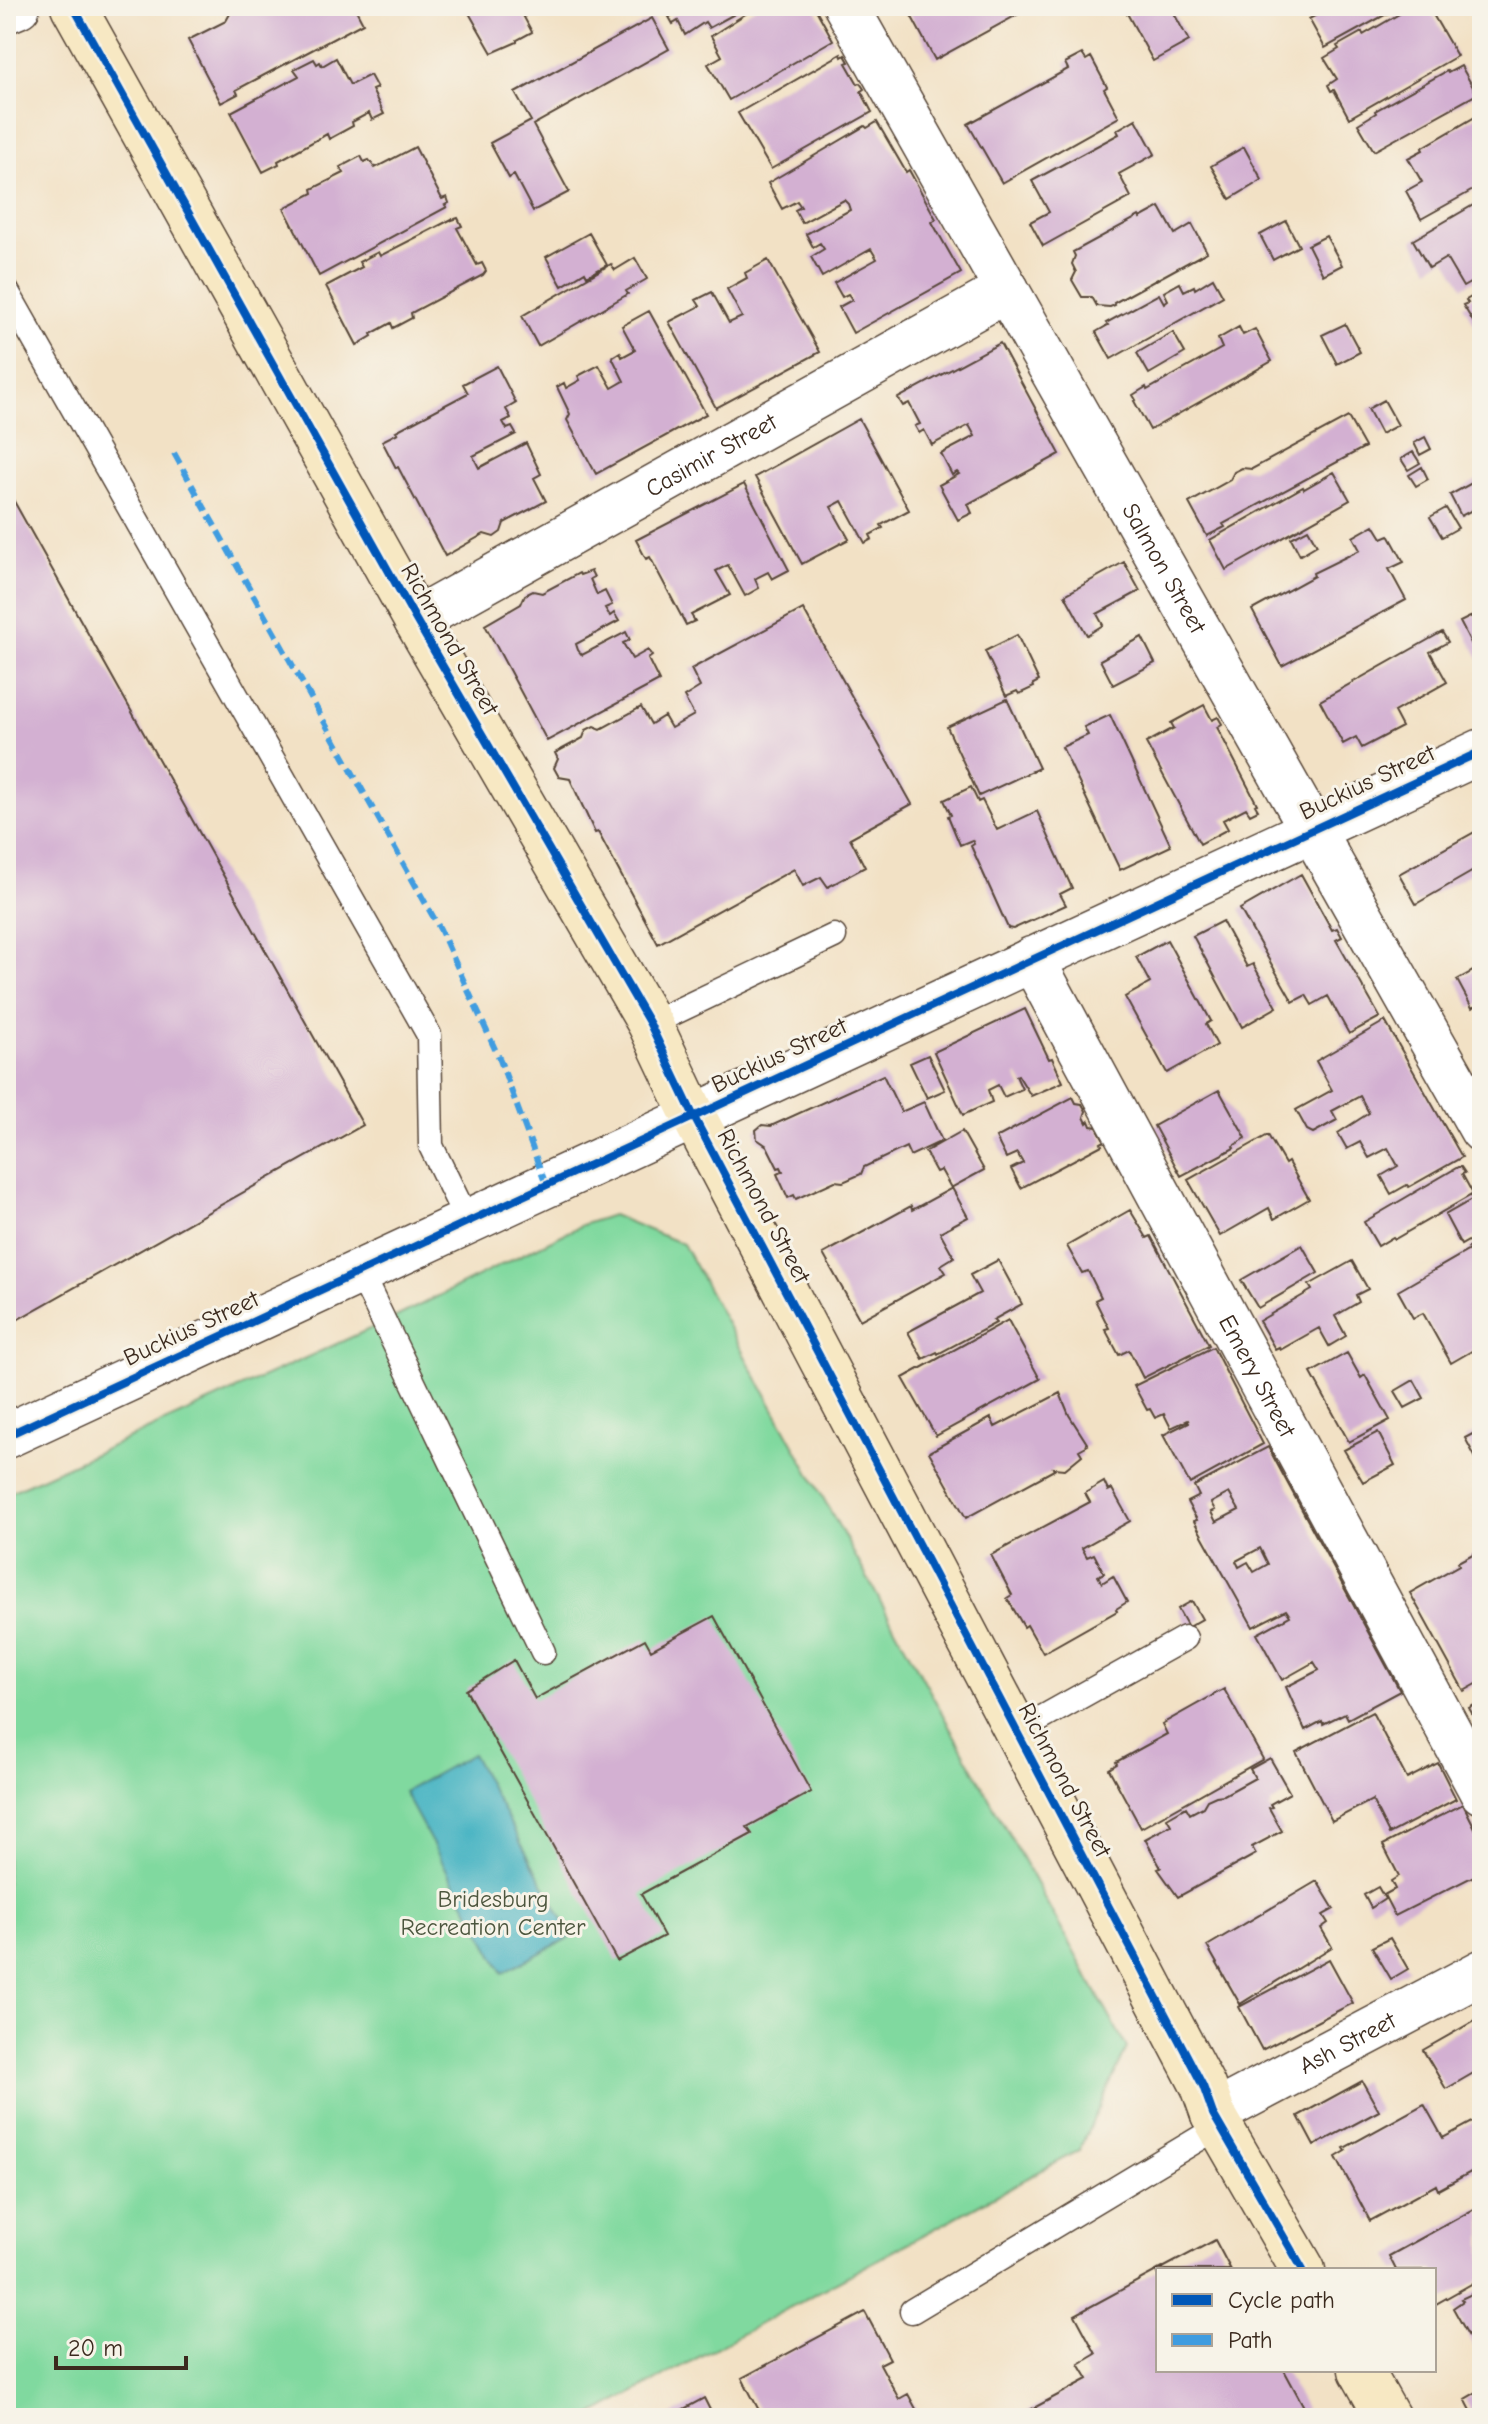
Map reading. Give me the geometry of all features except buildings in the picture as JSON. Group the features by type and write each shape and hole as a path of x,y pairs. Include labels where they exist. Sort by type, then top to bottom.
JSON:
{"main road":[{"name":"Richmond Street","path":"73,6 416,620 650,1024 694,1117 1203,2086 1216,2120 1302,2268"},
{"path":"1362,2372 1388,2418"}],"street":[{"path":"6,11 18,6"},
{"name":"Salmon Street","path":"846,6 1482,1130"},
{"name":"Casimir Street","path":"416,620 1007,290"},
{"name":"Buckius Street","path":"6,1436 1482,751"},
{"name":"Emery Street","path":"1032,959 1482,1792"},
{"name":"Ash Street","path":"1216,2120 1482,1972"}],"lane":[{"path":"6,290 429,1035 431,1146 468,1222"},
{"path":"650,1024 834,936"},
{"path":"360,1272 543,1652"},
{"path":"1017,1732 1185,1638"},
{"path":"912,2311 1216,2120"}],"green space":[{"name":"Bridesburg Recreation Center","path":"612,1215 683,1244 1127,2048 1079,2150 587,2418 6,2418 6,1494 396,1317 582,1225"}],"water":[{"path":"472,1754 572,1936 503,1973 404,1792"}],"marked path":[{"path":"174,453 440,929 500,1060 546,1185"}],"cycle path":[{"path":"73,6 416,620 650,1024 694,1117 1203,2086 1213,2114 1302,2268"},
{"path":"6,1436 1482,751"}]}
